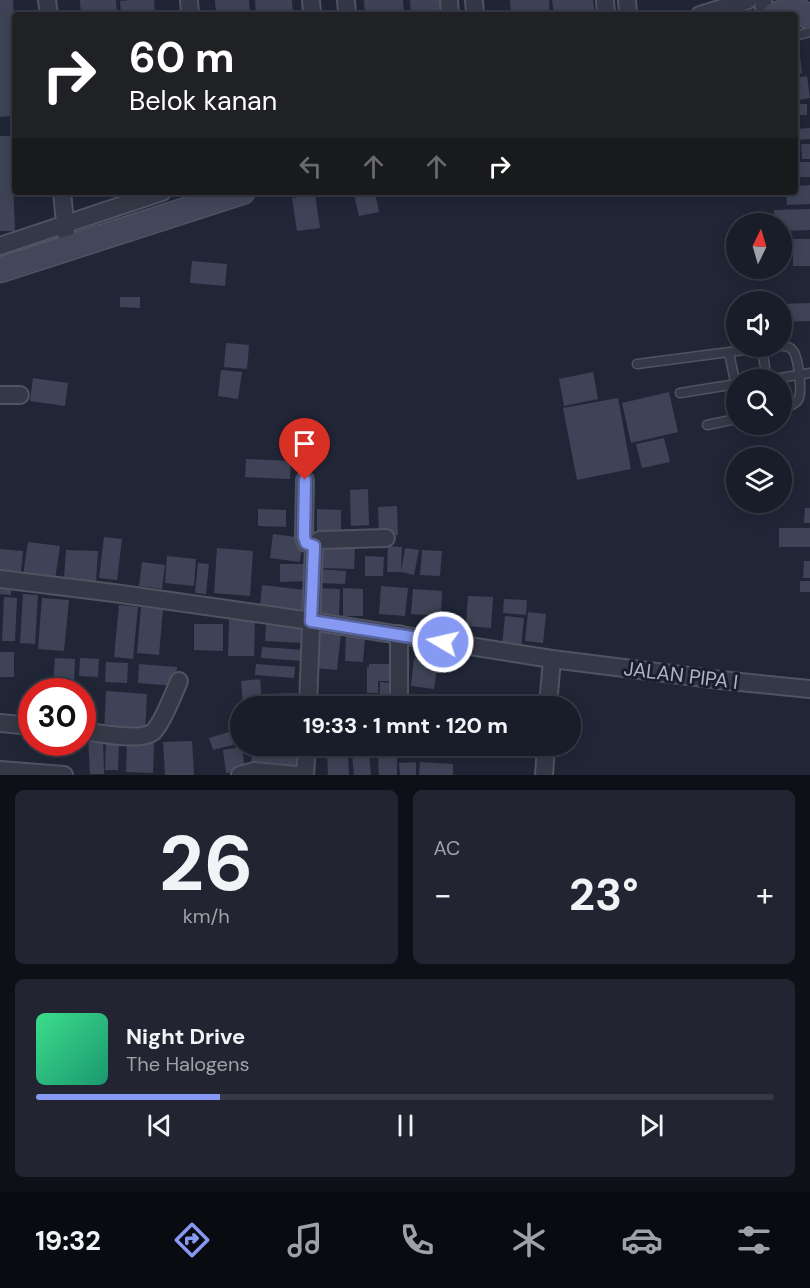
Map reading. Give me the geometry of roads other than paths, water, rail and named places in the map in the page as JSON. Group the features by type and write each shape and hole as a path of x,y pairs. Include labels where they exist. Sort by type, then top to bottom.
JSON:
{"street":[{"path":"772,0 790,12"},
{"path":"711,12 741,4"},
{"path":"62,195 68,249"},
{"path":"0,246 153,195"},
{"path":"0,270 233,195"},
{"path":"0,395 20,394"},
{"path":"305,480 304,537 306,543 314,546"},
{"path":"308,696 314,546 320,540 386,538"},
{"name":"JALAN PIPA I","path":"0,579 114,592 552,659 810,689"},
{"path":"399,634 399,696"},
{"path":"550,696 552,659"},
{"path":"96,732 134,736 150,734 164,714 179,681"},
{"path":"0,723 18,725"},
{"path":"305,775 306,756"},
{"path":"539,775 544,775 545,756"},
{"path":"0,770 64,775"},
{"path":"240,775 254,771 296,775"}],"lane":[{"path":"792,350 799,375 800,397 792,405"},
{"path":"637,364 726,353"},
{"path":"792,376 810,373"},
{"path":"680,393 726,386"},
{"path":"707,425 726,421"}]}
